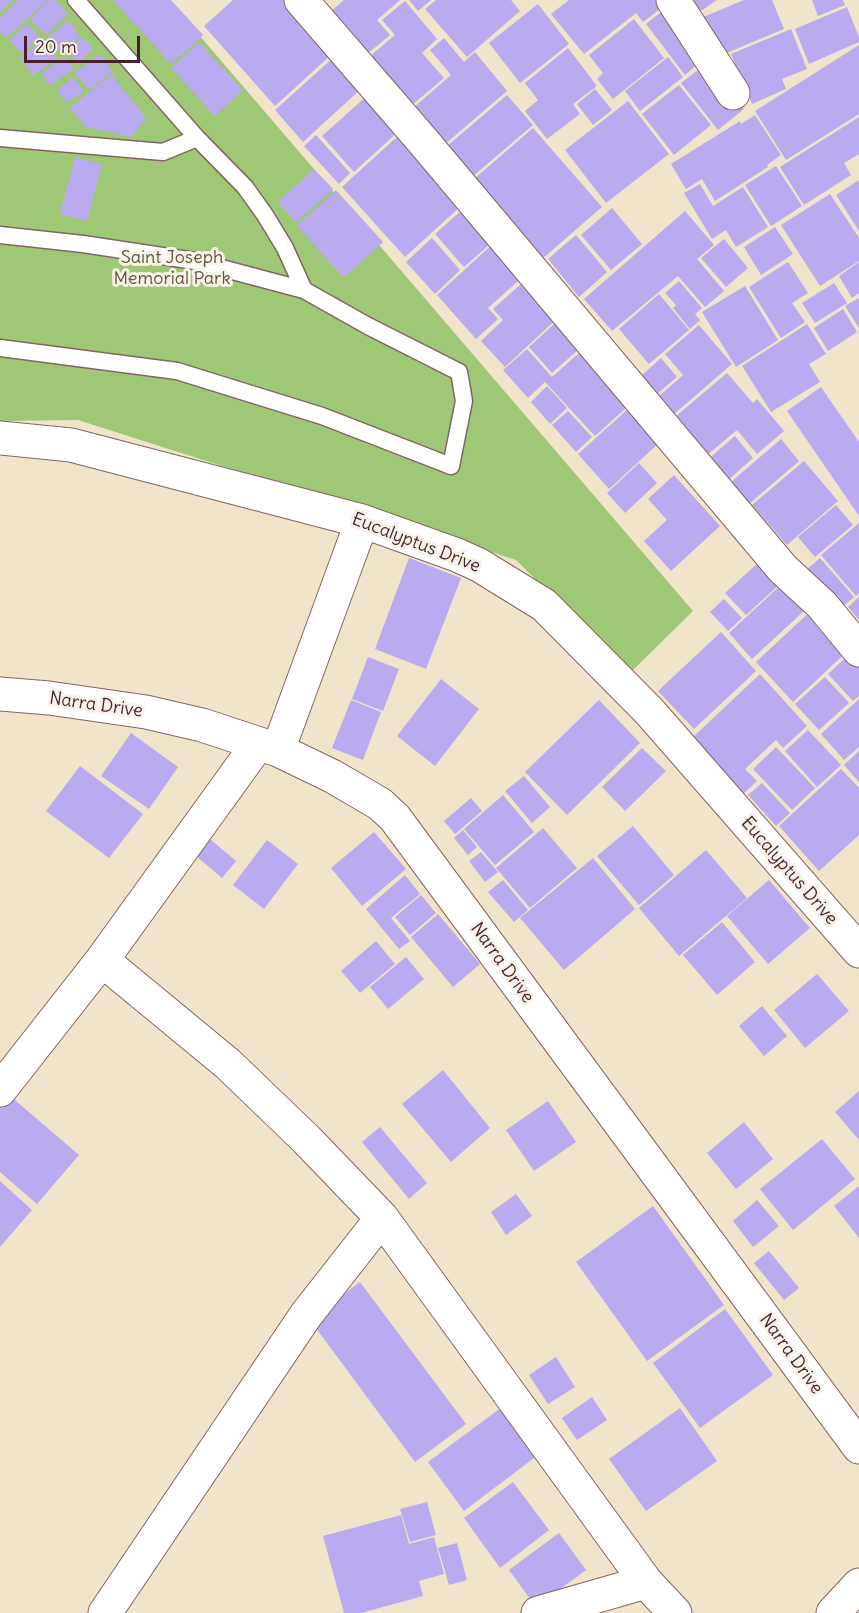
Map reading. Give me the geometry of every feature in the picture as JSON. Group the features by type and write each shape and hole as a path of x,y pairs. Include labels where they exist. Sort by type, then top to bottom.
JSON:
{"street":[{"path":"301,0 422,140 783,569 822,605 859,650"},
{"path":"673,0 733,93"},
{"name":"Eucalyptus Drive","path":"0,438 71,444 362,521 479,565 544,605 649,711 859,951"},
{"path":"0,1090 268,747 362,521"},
{"name":"Narra Drive","path":"0,694 49,698 146,712 202,725 268,747 332,776 380,804 395,818 859,1447"},
{"path":"102,960 228,1064 307,1140 382,1218 646,1582 675,1613"},
{"path":"105,1613 306,1315 382,1218"},
{"path":"538,1613 646,1582"},
{"path":"833,1613 859,1585"}],"lane":[{"path":"76,0 197,138 245,187 266,215 285,248 304,290"},
{"path":"0,138 163,152 197,138"},
{"path":"0,235 83,244 195,261 304,290 368,326 459,372 464,401 451,466 322,416 177,371 0,348"}],"green space":[{"name":"Saint Joseph Memorial Park","path":"0,0 169,0 693,611 630,673 516,560 78,420 0,421"}],"building":[{"path":"0,0 13,0 0,12"},
{"path":"18,0 48,0 6,38 0,32 0,17"},
{"path":"49,0 55,0 68,13 46,35 30,19"},
{"path":"113,0 171,0 203,35 171,64"},
{"path":"233,0 285,0 333,53 275,106 204,26"},
{"path":"344,0 400,0 377,20 390,35 366,55 330,12"},
{"path":"409,0 431,0 418,11"},
{"path":"436,0 511,0 520,11 467,57 425,9"},
{"path":"569,0 659,0 664,6 643,22 636,13 584,54 551,14"},
{"path":"685,0 717,0 695,15"},
{"path":"744,0 772,0 784,29 712,59 696,20"},
{"path":"812,0 843,0 845,5 818,16"},
{"path":"405,1 437,39 422,53 444,78 411,106 369,57 395,35 382,20"},
{"path":"538,4 569,44 520,83 489,43"},
{"path":"847,7 859,42 809,64 795,29"},
{"path":"666,8 705,58 685,75 646,24"},
{"path":"634,19 664,58 613,99 597,79 603,73 589,55"},
{"path":"68,20 80,36 60,53 48,37"},
{"path":"27,23 40,37 22,54 9,40"},
{"path":"791,29 807,69 782,79 786,89 752,104 731,54"},
{"path":"82,37 93,49 79,63 68,51"},
{"path":"444,38 464,62 475,52 507,91 444,145 413,108 451,75 430,50"},
{"path":"44,39 57,58 33,76 20,58"},
{"path":"199,42 243,90 215,116 171,68"},
{"path":"859,45 859,114 786,160 755,111"},
{"path":"568,48 597,86 573,104 580,114 547,139 525,111 538,100 525,83"},
{"path":"99,54 113,71 89,90 75,73"},
{"path":"64,56 74,68 50,86 41,74"},
{"path":"668,57 683,77 640,111 625,91"},
{"path":"333,58 361,89 303,142 275,110"},
{"path":"707,63 744,109 718,130 681,83"},
{"path":"111,74 146,118 132,137 86,127 70,108"},
{"path":"74,77 84,91 67,103 57,90"},
{"path":"679,85 711,125 674,155 642,114"},
{"path":"595,89 612,110 593,125 577,104"},
{"path":"369,94 401,129 354,172 322,136"},
{"path":"507,95 533,125 472,177 446,147"},
{"path":"628,101 669,154 606,203 565,150"},
{"path":"755,115 781,155 767,165 768,167 715,201 702,179 686,189 671,164 740,121 741,124"},
{"path":"859,117 859,154 844,163 851,175 804,205 780,167"},
{"path":"533,128 602,207 542,259 474,179"},
{"path":"316,135 350,173 339,184 304,146"},
{"path":"399,135 462,205 405,257 342,187"},
{"path":"75,157 102,164 87,221 60,214"},
{"path":"776,166 802,206 771,226 745,185"},
{"path":"314,169 333,189 296,223 278,202"},
{"path":"859,180 859,231 836,195"},
{"path":"700,184 713,206 743,187 768,227 736,247 726,230 712,239 684,193"},
{"path":"336,190 383,242 344,278 297,226"},
{"path":"830,194 859,238 859,261 820,286 781,225"},
{"path":"469,204 498,237 464,267 435,234"},
{"path":"612,208 642,244 611,270 581,235"},
{"path":"685,211 714,245 697,259 724,291 705,307 678,276 612,331 584,299"},
{"path":"775,227 793,254 761,275 744,247"},
{"path":"576,235 607,272 579,297 548,259"},
{"path":"432,238 460,270 435,294 406,262"},
{"path":"724,239 748,268 726,287 701,258"},
{"path":"497,240 527,273 488,308 498,319 476,339 437,295"},
{"path":"788,262 808,293 792,303 805,322 781,338 749,287"},
{"path":"859,262 859,293 852,298 839,276"},
{"path":"530,276 563,313 505,367 481,341 503,320 493,309"},
{"path":"679,281 702,308 695,314 700,320 690,329 673,308 676,305 665,293"},
{"path":"834,283 847,303 815,323 802,303"},
{"path":"745,286 778,340 736,367 702,312"},
{"path":"659,294 689,330 649,364 619,329"},
{"path":"859,298 859,328 845,306"},
{"path":"843,309 857,332 828,351 814,328"},
{"path":"564,315 588,341 552,373 529,347"},
{"path":"807,324 826,354 809,364 820,382 771,412 742,366"},
{"path":"699,325 732,364 673,415 658,397 683,375 665,354"},
{"path":"588,345 636,399 595,436 545,382 528,398 503,370 527,349 552,377"},
{"path":"661,358 677,377 656,395 640,377"},
{"path":"727,373 753,403 757,399 784,431 757,454 737,430 700,461 668,423"},
{"path":"547,386 567,408 550,424 531,402"},
{"path":"821,387 859,442 859,516 787,411"},
{"path":"628,409 659,443 609,489 578,454"},
{"path":"568,411 592,437 576,452 552,425"},
{"path":"735,436 753,458 718,489 699,467"},
{"path":"781,439 799,461 742,510 724,488"},
{"path":"804,461 838,501 787,545 752,505"},
{"path":"639,463 657,483 625,513 607,493"},
{"path":"674,475 720,526 671,571 644,541 667,520 648,499"},
{"path":"836,505 853,525 815,557 798,537"},
{"path":"859,523 859,593 856,596 821,555"},
{"path":"409,558 461,578 426,669 375,649"},
{"path":"820,558 854,597 840,609 806,570"},
{"path":"760,561 780,584 746,615 725,593"},
{"path":"783,583 806,609 752,659 729,633"},
{"path":"859,597 859,620 848,607"},
{"path":"724,599 742,618 728,631 710,612"},
{"path":"814,608 851,648 793,702 756,662"},
{"path":"721,632 756,671 694,729 658,691"},
{"path":"853,651 859,657 859,696 853,701 828,674"},
{"path":"368,657 399,669 383,711 352,699"},
{"path":"760,674 807,726 783,748 776,740 745,769 757,781 743,794 692,738"},
{"path":"825,677 849,703 819,730 795,704"},
{"path":"441,679 479,709 435,766 397,736"},
{"path":"859,699 859,747 844,760 821,734"},
{"path":"351,700 381,712 363,760 332,748"},
{"path":"599,700 640,743 567,815 525,772"},
{"path":"808,730 841,765 817,787 785,751"},
{"path":"131,733 178,767 149,809 101,776"},
{"path":"776,747 815,788 792,810 753,769"},
{"path":"642,748 666,771 625,811 602,787"},
{"path":"859,751 859,782 844,765"},
{"path":"80,766 143,814 109,858 46,811"},
{"path":"841,769 859,788 859,835 819,871 779,826"},
{"path":"524,776 550,807 532,823 505,791"},
{"path":"762,783 790,813 776,826 748,795"},
{"path":"503,795 534,832 495,865 464,829"},
{"path":"471,798 482,811 455,834 444,821"},
{"path":"633,826 674,875 639,905 597,856"},
{"path":"543,828 577,868 530,908 496,868"},
{"path":"463,830 477,847 468,855 454,838"},
{"path":"374,832 406,869 362,906 331,868"},
{"path":"204,834 236,861 222,878 190,851"},
{"path":"267,840 298,864 264,909 233,885"},
{"path":"706,850 747,898 679,956 639,908"},
{"path":"481,852 498,872 485,882 469,861"},
{"path":"593,858 635,909 564,970 520,918"},
{"path":"405,875 420,894 391,918 410,941 399,949 366,909"},
{"path":"503,880 528,910 514,922 488,892"},
{"path":"769,880 810,928 768,964 727,916"},
{"path":"421,895 436,913 410,935 395,917"},
{"path":"438,914 480,964 453,987 411,937"},
{"path":"722,922 755,962 717,995 683,955"},
{"path":"376,941 395,964 360,993 341,971"},
{"path":"406,957 424,979 388,1009 370,987"},
{"path":"817,974 849,1011 805,1048 774,1010"},
{"path":"762,1006 787,1036 764,1056 739,1026"},
{"path":"443,1070 490,1128 451,1162 402,1104"},
{"path":"859,1091 859,1140 835,1112"},
{"path":"9,1095 79,1155 37,1204 0,1172 0,1105"},
{"path":"548,1101 576,1142 534,1171 506,1130"},
{"path":"744,1122 773,1159 736,1189 707,1153"},
{"path":"380,1127 427,1183 409,1199 362,1142"},
{"path":"822,1139 855,1179 793,1230 760,1189"},
{"path":"0,1181 32,1210 0,1247"},
{"path":"859,1186 859,1238 834,1206"},
{"path":"516,1194 532,1216 506,1235 491,1212"},
{"path":"757,1200 779,1226 753,1247 733,1221"},
{"path":"653,1206 724,1305 647,1361 576,1262"},
{"path":"769,1251 799,1288 784,1300 754,1263"},
{"path":"360,1282 466,1424 415,1462 310,1320"},
{"path":"725,1309 773,1375 700,1428 653,1363"},
{"path":"556,1357 575,1387 548,1404 529,1375"},
{"path":"592,1397 607,1420 577,1440 562,1418"},
{"path":"502,1407 538,1455 464,1511 428,1462"},
{"path":"680,1408 717,1461 646,1511 609,1459"},
{"path":"513,1482 549,1530 500,1568 464,1518"},
{"path":"427,1502 436,1535 410,1542 400,1509"},
{"path":"401,1515 409,1544 434,1537 444,1574 419,1581 423,1596 361,1613 344,1613 323,1536"},
{"path":"559,1533 586,1570 536,1607 509,1570"},
{"path":"457,1543 467,1580 449,1585 438,1548"}]}
